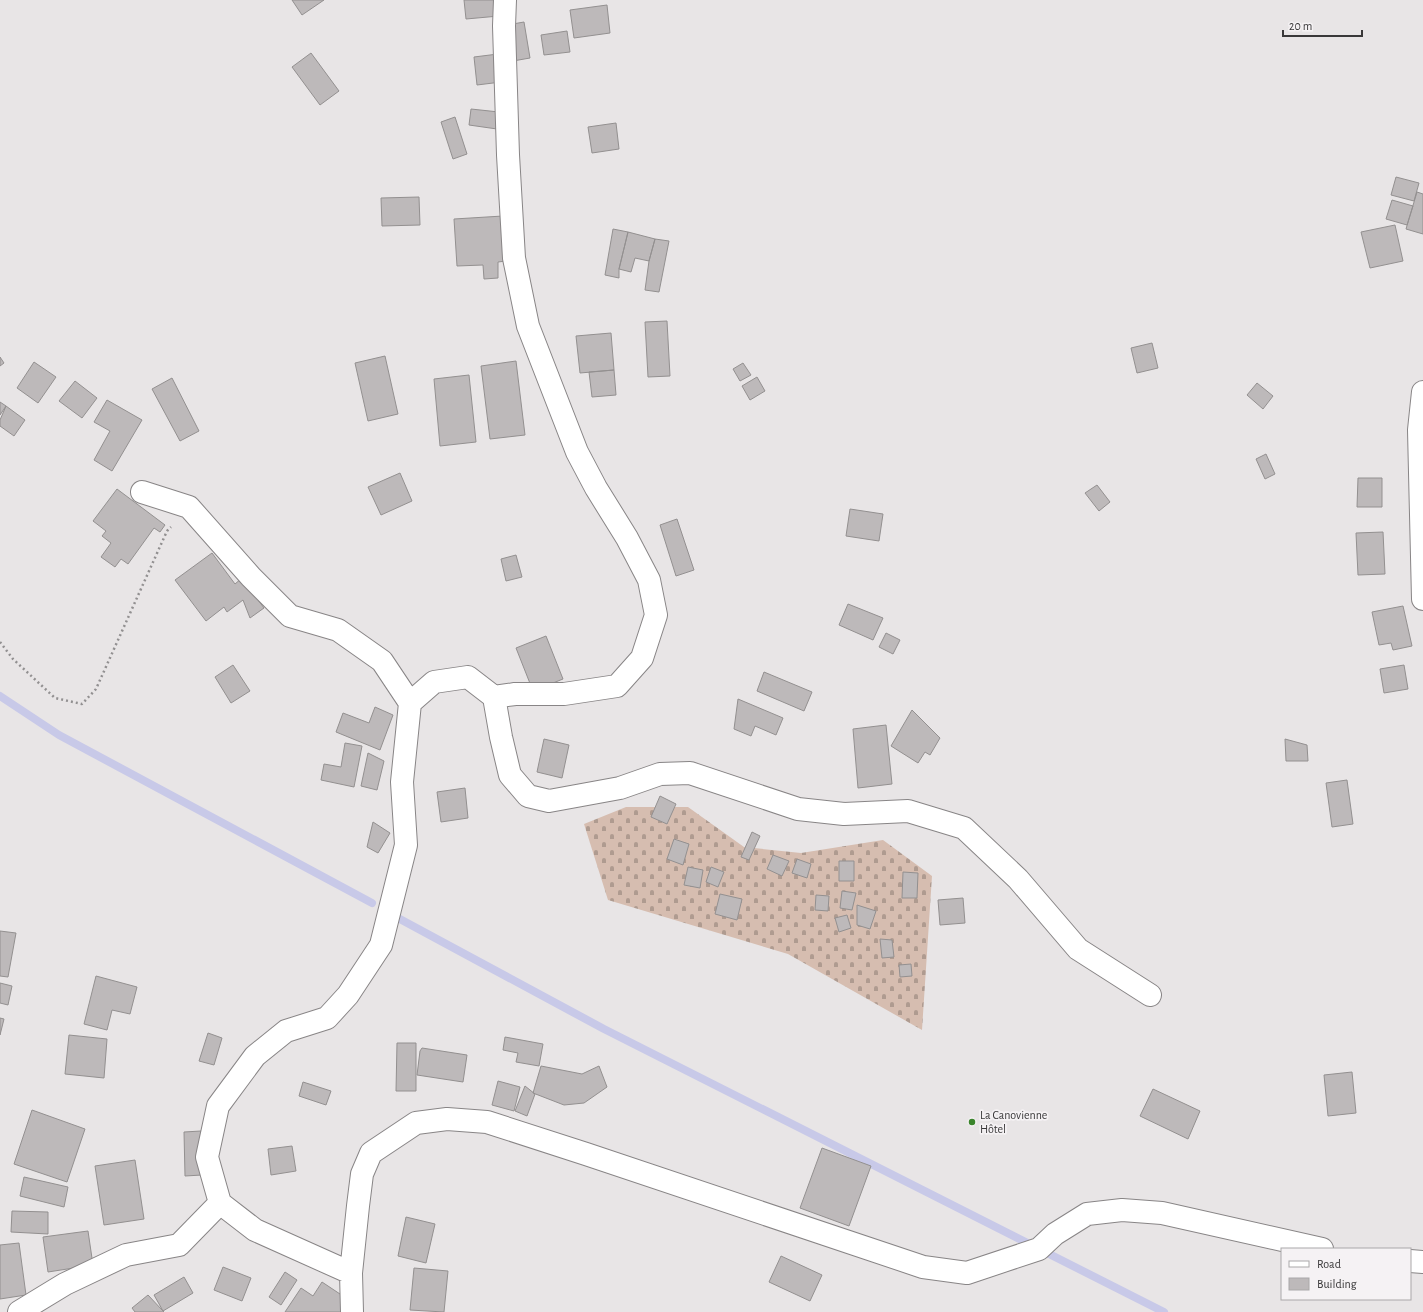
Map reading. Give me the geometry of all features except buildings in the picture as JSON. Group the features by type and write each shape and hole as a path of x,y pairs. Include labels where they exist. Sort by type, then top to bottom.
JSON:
{"street":[{"path":"494,698 514,694 564,694 617,686 642,658 656,615 649,580 627,538 596,488 577,452 528,326 514,258 508,147 504,26 505,0"},
{"path":"1423,392 1419,430 1423,599"},
{"path":"142,492 189,507 251,577 290,616 338,630 382,661 410,703 402,782 406,845 381,945 348,995 327,1018 286,1031 256,1056 218,1106 207,1157 220,1203 255,1230 350,1273"},
{"path":"410,703 434,682 468,677 494,698 510,775 528,796 549,801 620,788 660,774 690,773 798,809 844,814 908,811 964,828 1018,879 1078,949 1150,995"},
{"path":"352,1312 350,1273 362,1174 371,1153 416,1123 447,1120 487,1122 923,1267 967,1273 1039,1249 1055,1234 1087,1214 1122,1210 1162,1213 1318,1248"},
{"path":"19,1312 65,1284 126,1255 179,1245 220,1203"},
{"path":"1411,1261 1423,1262"}],"path":[{"path":"0,642 13,659 55,698 82,704 96,689 167,531 189,507"}],"green space":[{"path":"626,807 688,807 744,847 801,853 883,840 932,876 922,1030 788,954 608,900 584,824"}],"waterway":[{"path":"0,696 59,735 372,903"},
{"path":"398,918 604,1029 1164,1312"}],"place":[{"name":"La Canovienne Hôtel","path":"972,1122"}]}
